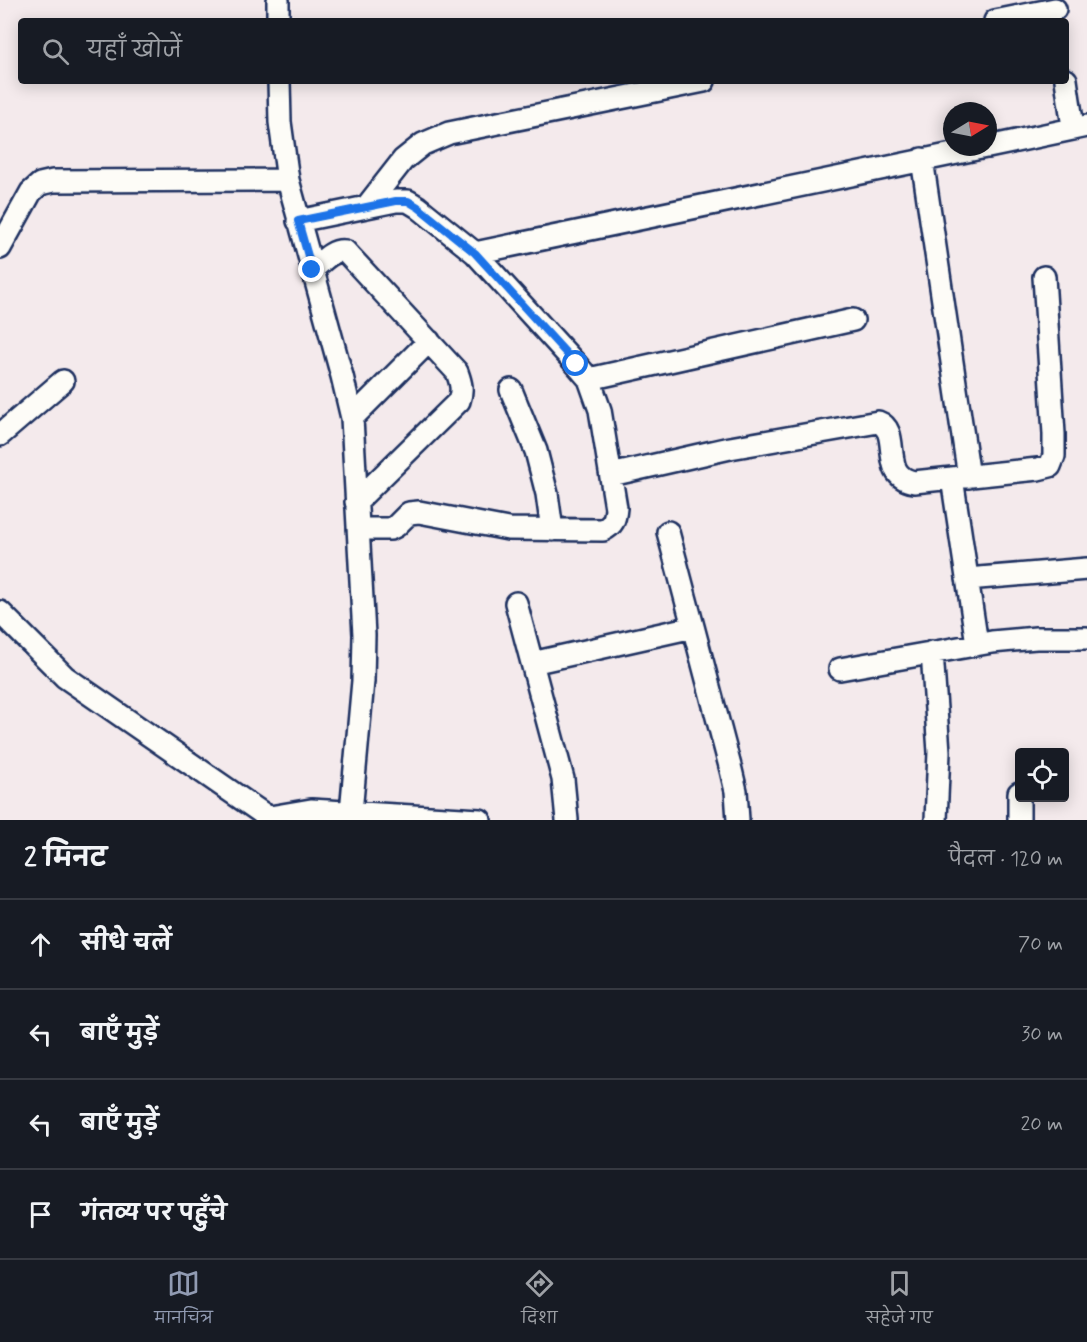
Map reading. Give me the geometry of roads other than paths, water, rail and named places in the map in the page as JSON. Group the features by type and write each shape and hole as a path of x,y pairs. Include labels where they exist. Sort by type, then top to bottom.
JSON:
{"street":[{"path":"278,0 278,18"},
{"path":"1011,18 1055,10"},
{"path":"279,84 280,122 288,180 352,418 364,646 351,812"},
{"path":"367,206 404,160 423,144 449,134 690,84"},
{"path":"997,145 1080,126 1067,84"},
{"path":"475,253 943,155"},
{"path":"922,159 960,477 967,579 977,644"},
{"path":"0,249 31,192 46,182 288,180"},
{"path":"298,221 396,201 408,201 418,207 475,253 589,379 600,410 616,508 615,519 603,530 508,529 419,512 409,513 390,529 358,529"},
{"path":"312,270 332,253 338,250 345,251 457,372 461,382 462,392 459,401 356,502"},
{"path":"611,475 730,448 878,422 884,424 888,431 895,468 898,475 906,481 914,482 1050,466 1054,456 1044,278"},
{"path":"589,379 853,320"},
{"path":"352,418 429,341"},
{"path":"0,435 63,381"},
{"path":"511,390 536,451 547,494 552,530"},
{"path":"668,532 734,780 738,820"},
{"path":"967,579 1087,569"},
{"path":"516,603 563,778 567,820"},
{"path":"0,612 65,677 271,819 311,810 480,820"},
{"path":"532,663 693,627"},
{"path":"840,669 1014,639 1087,638"},
{"path":"932,652 939,752 936,820"},
{"path":"1019,802 1019,820"}]}
